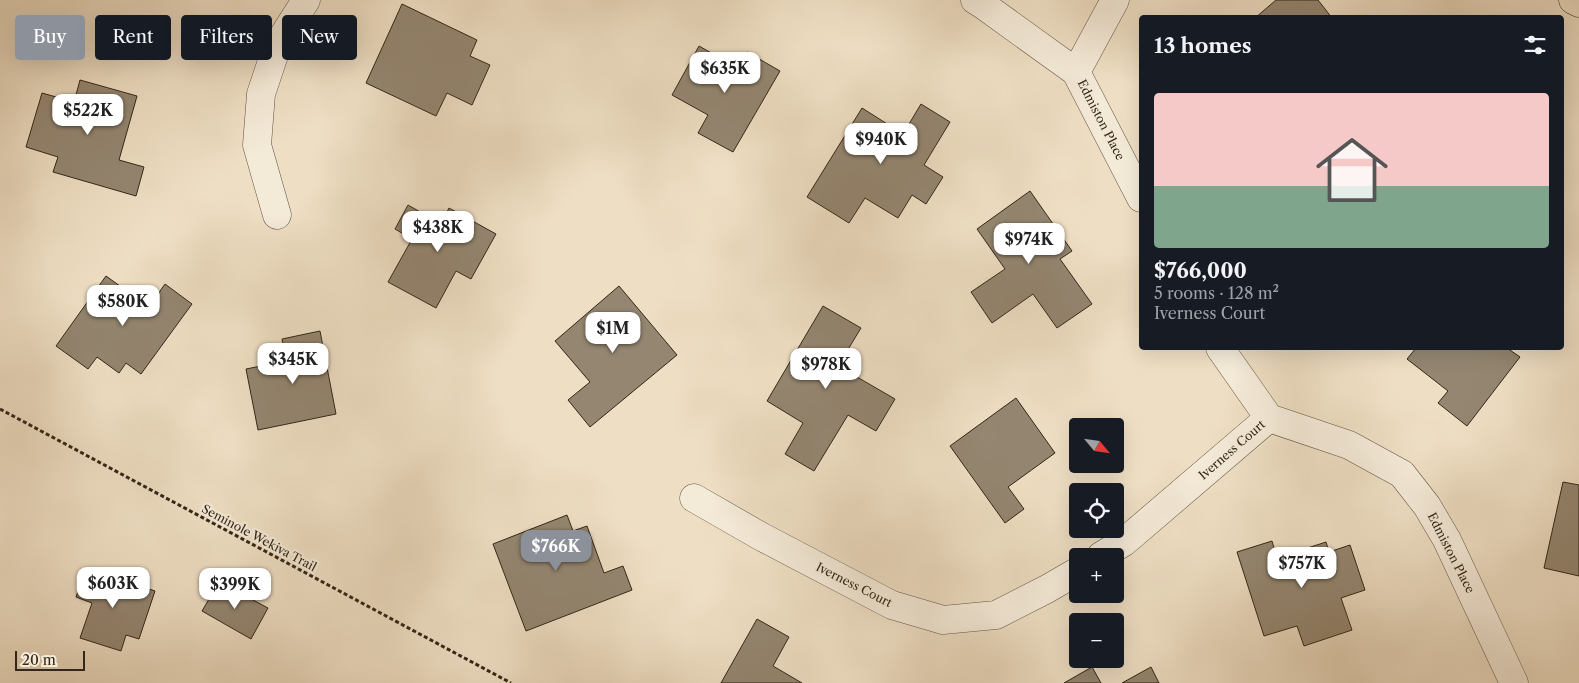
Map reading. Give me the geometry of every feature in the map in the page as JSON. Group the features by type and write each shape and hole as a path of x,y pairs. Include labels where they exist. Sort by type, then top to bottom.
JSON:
{"main road":[{"path":"1573,0 1579,3"}],"street":[{"path":"277,215 257,146 261,94 277,46 306,0"},
{"name":"Edmiston Place","path":"975,0 1076,72 1139,194"},
{"path":"1076,72 1115,0"},
{"path":"1221,350 1268,418"},
{"name":"Edmiston Place","path":"1268,418 1348,445 1402,474 1427,506 1447,540 1514,683"},
{"name":"Iverness Court","path":"1115,548 1124,542 1268,418"},
{"name":"Iverness Court","path":"694,498 762,537 892,605 943,620 996,615 1069,576"}],"path":[{"name":"Seminole Wekiva Trail","path":"0,409 511,683"}],"building":[{"path":"1276,0 1318,0 1330,15 1258,15"},
{"path":"402,4 477,40 470,56 490,65 472,105 447,93 436,116 366,83"},
{"path":"699,46 738,68 747,52 780,71 733,152 698,133 708,115 672,95"},
{"path":"80,80 137,96 119,160 144,167 136,196 53,172 58,157 26,147 42,93 74,102"},
{"path":"921,104 950,122 924,165 943,177 926,204 912,195 898,218 865,198 849,223 807,197 862,108 903,134"},
{"path":"1030,191 1072,251 1060,259 1092,304 1057,328 1033,294 992,323 971,292 1005,269 977,229"},
{"path":"408,205 441,224 449,208 496,234 471,279 456,271 436,308 388,282 412,239 395,229"},
{"path":"106,276 149,307 165,284 192,304 141,374 126,363 119,373 97,357 88,369 56,346"},
{"path":"619,286 677,355 590,427 568,400 590,382 555,341"},
{"path":"823,306 861,328 838,366 895,399 876,431 848,415 814,471 785,454 803,423 767,401"},
{"path":"320,331 336,414 258,430 246,369 287,361 282,339"},
{"path":"1414,350 1510,350 1520,357 1467,426 1438,403 1448,391 1407,359"},
{"path":"1016,398 1055,453 1008,487 1024,509 1005,523 950,446"},
{"path":"1563,482 1579,485 1579,576 1544,568"},
{"path":"567,515 573,531 587,526 604,573 623,566 632,590 526,631 493,544"},
{"path":"1272,541 1277,558 1326,542 1329,552 1350,545 1365,590 1341,598 1352,630 1304,646 1297,626 1264,636 1237,552"},
{"path":"86,568 155,591 139,639 126,635 121,651 80,638 92,603 76,597"},
{"path":"219,582 268,608 251,639 202,611"},
{"path":"757,619 789,637 773,666 802,683 721,683"},
{"path":"1151,667 1159,683 1122,683"},
{"path":"1093,668 1101,683 1064,683"}]}
